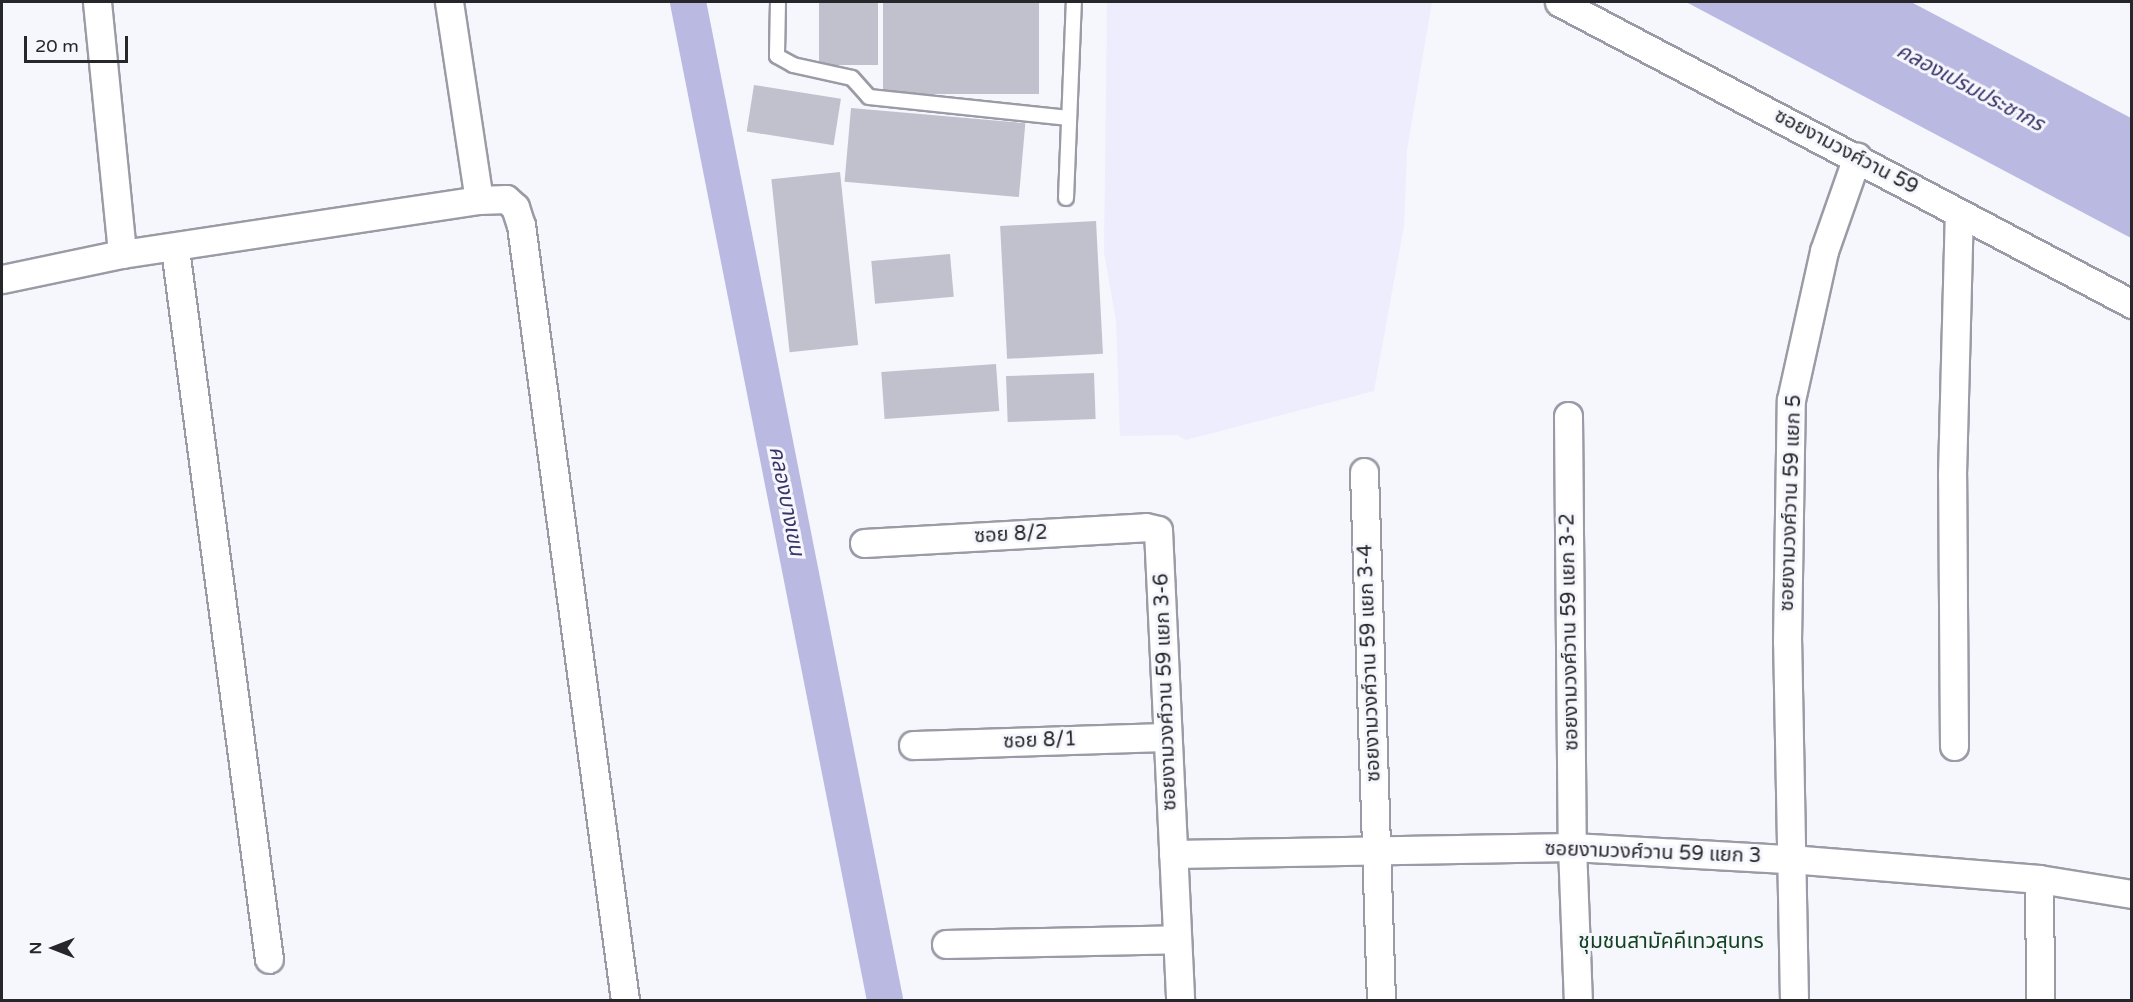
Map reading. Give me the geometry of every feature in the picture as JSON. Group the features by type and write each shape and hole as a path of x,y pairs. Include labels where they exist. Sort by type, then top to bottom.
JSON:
{"street":[{"path":"97,2 122,254"},
{"path":"449,2 479,200"},
{"name":"ซอยงามวงศ์วาน 59","path":"1559,2 1857,156 1959,214 2132,304"},
{"name":"ซอยงามวงศ์วาน 59 แยก 5","path":"1794,1000 1787,642 1791,400 1824,251 1857,156"},
{"path":"2,279 122,254 175,249 479,200 506,199 515,207 521,225 625,1000"},
{"path":"1954,746 1952,475 1959,214"},
{"path":"175,249 269,959"},
{"name":"ซอยงามวงศ์วาน 59 แยก 3-2","path":"1568,416 1572,847 1578,1000"},
{"name":"ซอยงามวงศ์วาน 59 แยก 3-4","path":"1364,472 1381,1000"},
{"name":"ซอย 8/2","path":"864,543 1146,527 1158,530"},
{"name":"ซอยงามวงศ์วาน 59 แยก 3-6","path":"1158,530 1180,1000"},
{"name":"ซอย 8/1","path":"913,746 1167,736"},
{"name":"ซอยงามวงศ์วาน 59 แยก 3","path":"1173,854 1376,853 1572,847 1790,859 2039,879 2132,894"},
{"path":"2039,879 2040,1000"},
{"path":"946,944 1177,939"}],"lane":[{"path":"778,2 777,56 793,65 852,78 869,97 1069,117"},
{"path":"1066,198 1074,2"}],"shaded area":[{"path":"1107,2 1432,2 1407,150 1404,226 1374,391 1186,440 1177,435 1120,436 1116,321 1104,252"}],"water":[{"name":"คลองเปรมประชากร","path":"1686,2 1911,2 2131,118 2131,238"}],"building":[{"path":"819,2 878,2 878,65 819,65"},
{"path":"883,2 1039,2 1039,94 883,94"},
{"path":"754,85 841,99 834,145 747,131"},
{"path":"851,108 1025,123 1019,197 845,182"},
{"path":"840,172 858,345 790,352 771,179"},
{"path":"1096,221 1103,354 1007,359 1000,226"},
{"path":"950,254 954,297 875,304 871,261"},
{"path":"996,364 999,411 885,419 881,372"},
{"path":"1094,373 1096,419 1008,422 1006,376"}],"waterway":[{"name":"คลองบางเขน","path":"688,2 885,1000"}],"district":[{"name":"ชุมชนสามัคคีเทวสุนทร","path":"1671,942"}]}
